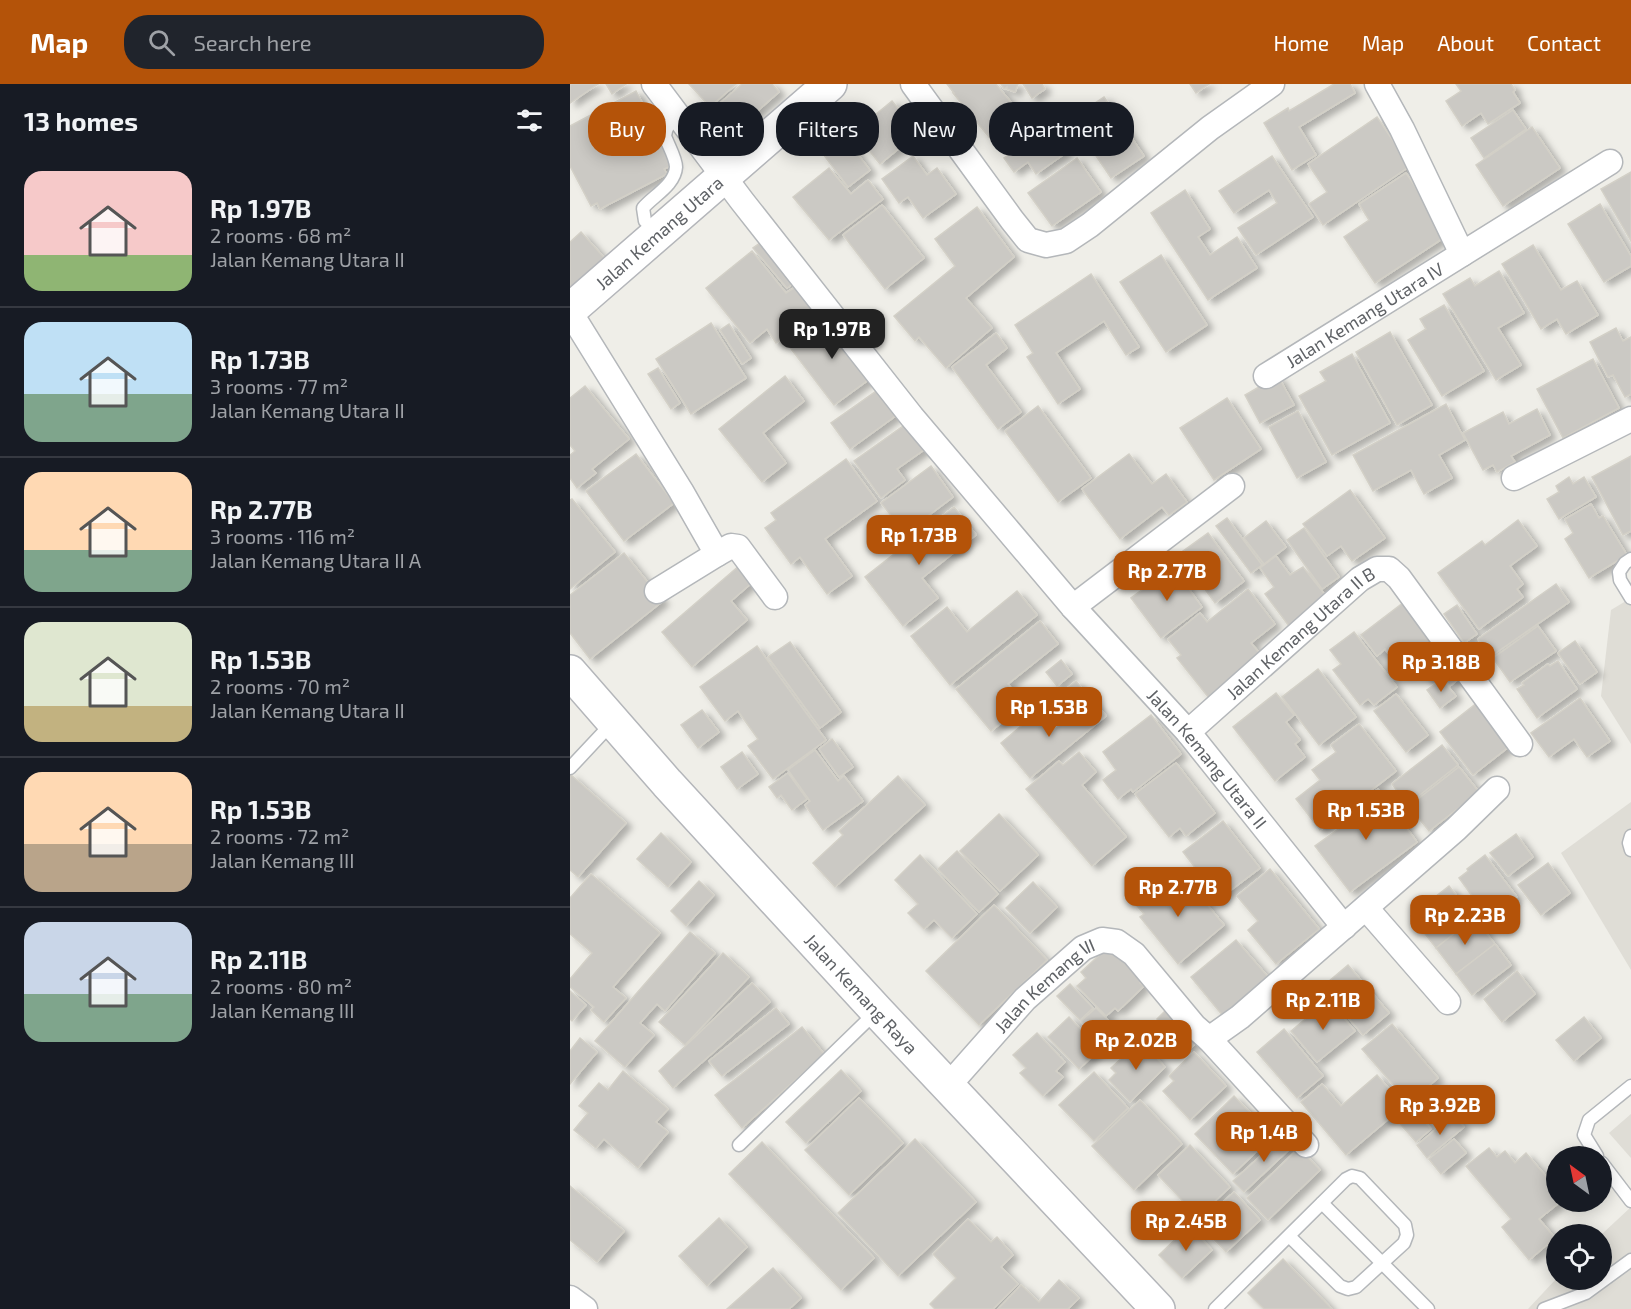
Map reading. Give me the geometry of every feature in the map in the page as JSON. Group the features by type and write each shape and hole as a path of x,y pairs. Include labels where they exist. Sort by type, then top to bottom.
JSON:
{"street":[{"name":"Jalan Kemang Utara II","path":"654,84 678,116"},
{"name":"Jalan Kemang Utara","path":"570,311 830,84"},
{"path":"913,84 1028,240 1046,245 1066,242 1090,225 1210,128 1272,84"},
{"name":"Jalan Kemang Utara IV","path":"1377,84 1402,129 1462,254"},
{"name":"Jalan Kemang Utara II","path":"709,156 912,417 1073,608 1188,732 1344,927"},
{"name":"Jalan Kemang Utara IV","path":"1266,376 1610,162"},
{"path":"570,311 681,491 717,554"},
{"path":"1514,478 1631,419"},
{"path":"1073,608 1232,486"},
{"path":"657,591 731,546 738,547 775,597"},
{"name":"Jalan Kemang Utara II B","path":"1188,732 1360,579 1377,569 1389,569 1399,578 1520,744"},
{"name":"Jalan Kemang Raya","path":"570,672 667,783 877,1011 1158,1309"},
{"path":"1209,1039 1240,1017 1366,908 1456,829 1497,789"},
{"path":"1366,908 1448,1002"},
{"name":"Jalan Kemang III","path":"948,1086 1025,999 1083,948 1102,940 1117,942 1134,954 1194,1026 1209,1039 1306,1145"},
{"path":"570,1298 585,1309"}],"lane":[{"path":"645,221 643,208 674,175 676,166 665,130 668,124 678,116"},
{"path":"1631,559 1619,572 1620,580 1631,598"},
{"path":"570,768 614,722"},
{"path":"1631,836 1629,843 1631,850"},
{"path":"739,1145 877,1011"},
{"path":"1591,1146 1584,1135 1589,1120 1631,1086"},
{"path":"1215,1309 1346,1179 1352,1176 1360,1178 1405,1225 1407,1235 1404,1244 1356,1287 1348,1289 1340,1286 1289,1236"},
{"path":"1612,1176 1631,1201"},
{"path":"1322,1203 1428,1309"},
{"path":"1544,1309 1586,1293 1631,1260"}],"shaded area":[{"path":"1631,598 1631,744 1601,696 1611,610"},
{"path":"1631,802 1631,970 1561,853"},
{"path":"1631,1114 1631,1158 1609,1133"},
{"path":"1631,1207 1631,1309 1528,1309 1546,1290 1612,1290 1612,1225"}],"building":[{"path":"570,84 598,84 570,103"},
{"path":"606,84 626,84 612,94"},
{"path":"689,84 736,84 716,102 705,102"},
{"path":"742,84 772,84 779,92 764,105 764,102 722,102"},
{"path":"947,84 996,84 1011,102 989,102 989,137 977,122 977,102 960,102"},
{"path":"1001,84 1018,84 1015,92 1007,87 1004,89"},
{"path":"1023,84 1042,84 1045,89 1032,98"},
{"path":"1190,84 1209,84 1196,93"},
{"path":"1334,84 1350,84 1355,93 1299,127 1316,155 1292,170 1264,123"},
{"path":"1456,84 1511,84 1520,103 1488,124 1481,113 1462,126 1446,101 1461,91"},
{"path":"636,91 642,102 615,102"},
{"path":"1104,97 1107,102 1096,102"},
{"path":"892,101 893,102 891,102 891,155 880,164 874,156 879,156 879,112"},
{"path":"1513,110 1526,129 1484,158 1471,138"},
{"path":"588,116 588,156 666,156 666,147 675,164 664,169 667,174 600,209 597,203 591,206 570,166 570,126"},
{"path":"1377,117 1410,166 1323,225 1309,204 1327,192 1308,164"},
{"path":"1532,127 1560,168 1503,206 1476,165"},
{"path":"1134,141 1144,156 1111,178 1096,156 1134,156"},
{"path":"825,156 859,156 870,170 848,187"},
{"path":"913,156 927,175 937,168 956,194 923,218 908,197 899,203 882,179"},
{"path":"1007,156 1061,156 1036,174 1028,162 1014,172 1004,158"},
{"path":"1272,156 1313,217 1256,255 1238,228 1277,203 1269,190 1234,213 1219,191"},
{"path":"1077,158 1101,192 1052,226 1028,193"},
{"path":"829,168 851,194 868,180 883,199 829,240 793,197"},
{"path":"1631,172 1631,241 1601,189"},
{"path":"1406,173 1448,235 1375,283 1344,237 1369,220 1359,204"},
{"path":"1185,190 1210,229 1198,237 1210,255 1237,237 1257,268 1208,300 1151,213"},
{"path":"1600,204 1631,256 1631,266 1604,282 1568,224"},
{"path":"882,205 924,258 885,289 843,235"},
{"path":"977,207 1014,257 966,298 992,328 946,368 919,337 915,341 894,316 955,266 935,239"},
{"path":"581,232 609,263 570,292 570,242"},
{"path":"767,238 799,279 787,288 753,248"},
{"path":"1533,245 1561,290 1577,281 1598,315 1566,334 1557,319 1541,329 1502,264"},
{"path":"752,251 786,293 797,286 817,316 776,343 767,329 750,343 706,288"},
{"path":"1161,255 1207,325 1166,352 1120,282"},
{"path":"1499,271 1524,313 1498,328 1521,365 1496,380 1443,294 1470,278 1475,286"},
{"path":"1091,274 1139,347 1126,355 1104,321 1056,353 1080,389 1058,404 1027,357 1033,353 1015,325"},
{"path":"1444,305 1484,371 1442,396 1408,340 1426,329 1420,319"},
{"path":"830,314 875,375 834,405 788,345"},
{"path":"711,323 746,378 691,414 656,359"},
{"path":"729,324 751,358 742,364 720,330"},
{"path":"1616,328 1623,341 1631,337 1631,394 1625,397 1613,375 1608,377 1590,342"},
{"path":"1390,332 1432,405 1397,425 1356,352"},
{"path":"996,333 1007,348 986,365 1021,412 998,429 952,367"},
{"path":"1352,354 1390,423 1332,455 1299,396 1326,381 1320,372"},
{"path":"1593,359 1619,408 1563,438 1537,389"},
{"path":"658,368 680,403 671,409 648,374"},
{"path":"785,376 804,401 763,433 786,463 762,482 719,429"},
{"path":"1278,376 1294,405 1260,423 1245,395"},
{"path":"886,384 905,409 850,449 831,423"},
{"path":"585,386 629,439 592,469 596,473 577,488 570,478 570,455 575,451 570,445 570,398"},
{"path":"1227,398 1261,449 1214,480 1180,428"},
{"path":"1446,404 1465,440 1439,455 1452,478 1424,494 1411,470 1373,491 1353,455"},
{"path":"1038,406 1091,478 1058,502 1005,431"},
{"path":"1537,409 1550,435 1511,456 1515,462 1497,472 1493,465 1483,470 1463,433 1503,412 1509,424"},
{"path":"1298,411 1326,462 1297,478 1269,427"},
{"path":"910,421 928,447 897,469 905,480 881,498 854,461"},
{"path":"636,454 674,503 624,541 586,491"},
{"path":"1129,454 1152,484 1166,474 1187,502 1169,515 1162,507 1120,539 1082,489"},
{"path":"1631,456 1631,531 1623,535 1592,477"},
{"path":"846,459 877,501 825,539 852,576 827,594 800,557 791,564 765,528 776,520 771,513"},
{"path":"931,466 953,497 905,533 881,503"},
{"path":"1569,477 1573,484 1584,477 1596,497 1559,519 1547,499 1559,492 1556,486"},
{"path":"1350,490 1385,538 1352,561 1341,546 1327,556 1303,524"},
{"path":"572,499 615,552 570,589 570,500"},
{"path":"1591,504 1599,518 1603,516 1627,555 1589,578 1565,539 1573,533 1565,519"},
{"path":"954,507 976,535 922,578 938,598 903,626 865,577"},
{"path":"1227,518 1262,565 1251,573 1216,526"},
{"path":"1518,520 1537,546 1510,566 1523,584 1517,589 1523,597 1479,629 1438,573 1482,541 1485,545"},
{"path":"1266,521 1286,547 1264,564 1244,538"},
{"path":"1304,528 1339,577 1322,589 1287,540"},
{"path":"1208,533 1244,581 1215,603 1179,554"},
{"path":"624,553 663,601 590,659 570,633 570,595"},
{"path":"1276,556 1290,575 1303,567 1326,596 1292,630 1265,594 1274,587 1260,568"},
{"path":"740,565 754,581 731,601 747,620 692,667 662,632"},
{"path":"1173,567 1202,607 1161,638 1131,598"},
{"path":"1556,584 1569,602 1490,657 1478,639"},
{"path":"1248,589 1275,624 1251,643 1262,656 1209,698 1177,658 1181,655 1168,639 1200,613 1207,622"},
{"path":"1017,591 1037,615 950,685 911,636 947,607 967,632"},
{"path":"1408,599 1466,673 1450,686 1439,672 1428,680 1415,663 1404,673 1385,649 1377,656 1361,635"},
{"path":"1457,605 1477,634 1464,643 1444,614"},
{"path":"1040,621 1058,644 1008,684 1024,705 991,731 956,689"},
{"path":"1538,626 1556,651 1510,682 1493,658"},
{"path":"1354,632 1397,687 1374,705 1368,699 1360,705 1333,670 1341,664 1330,650"},
{"path":"1575,641 1597,672 1580,684 1558,653"},
{"path":"790,642 841,712 820,728 768,657"},
{"path":"757,646 826,740 773,779 748,746 758,739 738,711 725,721 700,687"},
{"path":"1061,660 1072,674 1057,686 1046,672"},
{"path":"1558,661 1577,689 1537,718 1517,689 1548,664 1550,666"},
{"path":"1318,669 1356,717 1319,745 1282,697"},
{"path":"1442,679 1456,696 1440,708 1427,690"},
{"path":"1076,681 1085,693 1069,707 1059,695"},
{"path":"1276,693 1294,715 1286,722 1300,740 1295,744 1305,757 1275,781 1233,727"},
{"path":"1396,694 1428,735 1406,752 1374,711"},
{"path":"1580,698 1610,741 1587,757 1574,739 1549,757 1531,733"},
{"path":"1092,699 1106,716 1030,778 1001,743 1034,715 1049,734"},
{"path":"1478,702 1511,745 1473,775 1440,732"},
{"path":"702,710 719,732 698,748 681,725"},
{"path":"1151,715 1181,754 1133,792 1131,789 1118,799 1103,780 1116,770 1103,752"},
{"path":"1359,724 1396,771 1320,830 1296,799 1320,780 1312,770 1336,752 1331,745"},
{"path":"832,739 853,767 839,777 819,749"},
{"path":"1442,745 1458,765 1407,805 1392,784"},
{"path":"815,750 838,781 844,776 863,801 823,830 805,805 810,801 788,770"},
{"path":"742,752 758,774 737,789 721,767"},
{"path":"1079,752 1096,772 1082,785 1126,837 1092,866 1026,789 1059,761 1063,765"},
{"path":"1176,763 1215,813 1186,836 1180,828 1169,837 1135,794"},
{"path":"1459,767 1479,792 1429,831 1409,806"},
{"path":"788,773 807,799 792,810 781,795 777,798 769,787"},
{"path":"570,774 626,823 578,877 570,870"},
{"path":"898,776 925,805 835,887 813,863 843,835 839,831"},
{"path":"1378,789 1417,842 1350,892 1315,846 1348,822 1344,815"},
{"path":"999,814 1038,855 1000,891 960,851"},
{"path":"1223,821 1260,868 1219,899 1183,852"},
{"path":"661,833 691,862 668,887 637,859"},
{"path":"1516,834 1533,857 1508,876 1490,853"},
{"path":"957,851 998,894 979,912 938,869"},
{"path":"920,855 977,914 952,938 934,920 924,929 908,913 918,904 895,880"},
{"path":"1485,855 1517,897 1498,911 1487,896 1477,903 1459,878"},
{"path":"1548,863 1570,893 1541,915 1518,885"},
{"path":"1270,869 1319,929 1276,964 1248,930 1258,921 1237,896"},
{"path":"591,874 660,933 613,987 626,998 604,1022 591,1010 594,1007 570,987 570,979 592,953 570,934 570,898"},
{"path":"1163,877 1173,890 1186,879 1224,925 1178,964 1140,917 1144,914 1133,901"},
{"path":"699,881 714,895 686,926 671,911"},
{"path":"1033,882 1057,907 1030,933 1006,908"},
{"path":"1449,886 1474,918 1436,948 1411,916"},
{"path":"994,905 1047,960 979,1025 926,971"},
{"path":"1474,918 1495,944 1456,974 1436,948"},
{"path":"690,932 715,953 665,1011 657,1004 640,1023 654,1035 625,1067 595,1041"},
{"path":"1236,940 1269,978 1223,1016 1191,977"},
{"path":"1495,944 1511,965 1472,995 1456,974"},
{"path":"1107,948 1147,977 1140,983 1144,986 1118,1011 1115,1008 1106,1016 1077,986 1086,978 1081,972"},
{"path":"723,953 749,977 685,1045 659,1022"},
{"path":"1348,965 1389,1013 1363,1035 1322,987"},
{"path":"1517,971 1535,994 1502,1022 1484,999"},
{"path":"752,983 770,1002 673,1088 659,1071"},
{"path":"1070,984 1093,1008 1080,1020 1057,996"},
{"path":"570,991 586,1005 572,1021 570,1019"},
{"path":"1328,1000 1355,1031 1317,1062 1291,1031"},
{"path":"776,1008 789,1024 722,1076 709,1061"},
{"path":"1096,1008 1116,1028 1101,1042 1081,1021"},
{"path":"1168,1008 1199,1040 1188,1051 1157,1019"},
{"path":"1069,1017 1100,1049 1079,1069 1048,1037"},
{"path":"1584,1017 1601,1038 1574,1061 1556,1040"},
{"path":"1392,1024 1438,1078 1409,1103 1362,1049"},
{"path":"802,1027 824,1054 742,1128 715,1095"},
{"path":"1284,1029 1323,1076 1297,1098 1257,1052"},
{"path":"1037,1033 1065,1062 1056,1071 1063,1077 1043,1096 1020,1073 1026,1068 1013,1055"},
{"path":"580,1038 597,1052 570,1084 570,1051"},
{"path":"1140,1041 1165,1067 1130,1102 1109,1080 1116,1073 1111,1068"},
{"path":"1194,1052 1226,1086 1190,1120 1163,1091 1174,1081 1169,1076"},
{"path":"841,1070 861,1091 806,1143 786,1122"},
{"path":"623,1071 668,1109 656,1122 668,1132 638,1168 604,1139 596,1148 574,1130 588,1113 579,1106 599,1083 608,1090"},
{"path":"1094,1072 1128,1108 1094,1141 1059,1105"},
{"path":"1377,1075 1404,1106 1346,1155 1301,1102 1322,1084 1341,1106"},
{"path":"1234,1096 1273,1136 1233,1174 1195,1134"},
{"path":"859,1098 903,1143 849,1195 805,1150"},
{"path":"1140,1100 1182,1144 1134,1190 1092,1146"},
{"path":"1410,1105 1431,1129 1416,1142 1395,1118"},
{"path":"1453,1115 1464,1127 1427,1158 1417,1145"},
{"path":"1286,1133 1295,1144 1244,1192 1233,1181"},
{"path":"915,1139 976,1202 898,1276 838,1213"},
{"path":"1454,1139 1466,1153 1441,1174 1429,1159"},
{"path":"762,1142 874,1258 841,1290 729,1174"},
{"path":"1190,1145 1230,1187 1198,1217 1158,1175"},
{"path":"1299,1148 1320,1170 1268,1220 1247,1198"},
{"path":"1489,1148 1497,1157 1505,1151 1515,1163 1526,1153 1546,1176 1548,1212 1539,1219 1546,1227 1546,1246 1529,1260 1502,1227 1511,1219 1466,1166"},
{"path":"570,1186 624,1231 597,1262 570,1240"},
{"path":"1234,1192 1260,1220 1226,1252 1199,1224"},
{"path":"719,1218 747,1247 707,1286 679,1256"},
{"path":"968,1219 991,1242 997,1237 1013,1255 1001,1267 1018,1284 993,1309 935,1309 930,1304 956,1278 933,1254"},
{"path":"1189,1226 1212,1250 1182,1278 1159,1255"},
{"path":"1283,1259 1332,1309 1264,1309 1248,1293"},
{"path":"773,1268 801,1298 789,1309 727,1309"},
{"path":"1059,1280 1079,1298 1068,1309 998,1309 1021,1285 1039,1302"}]}
